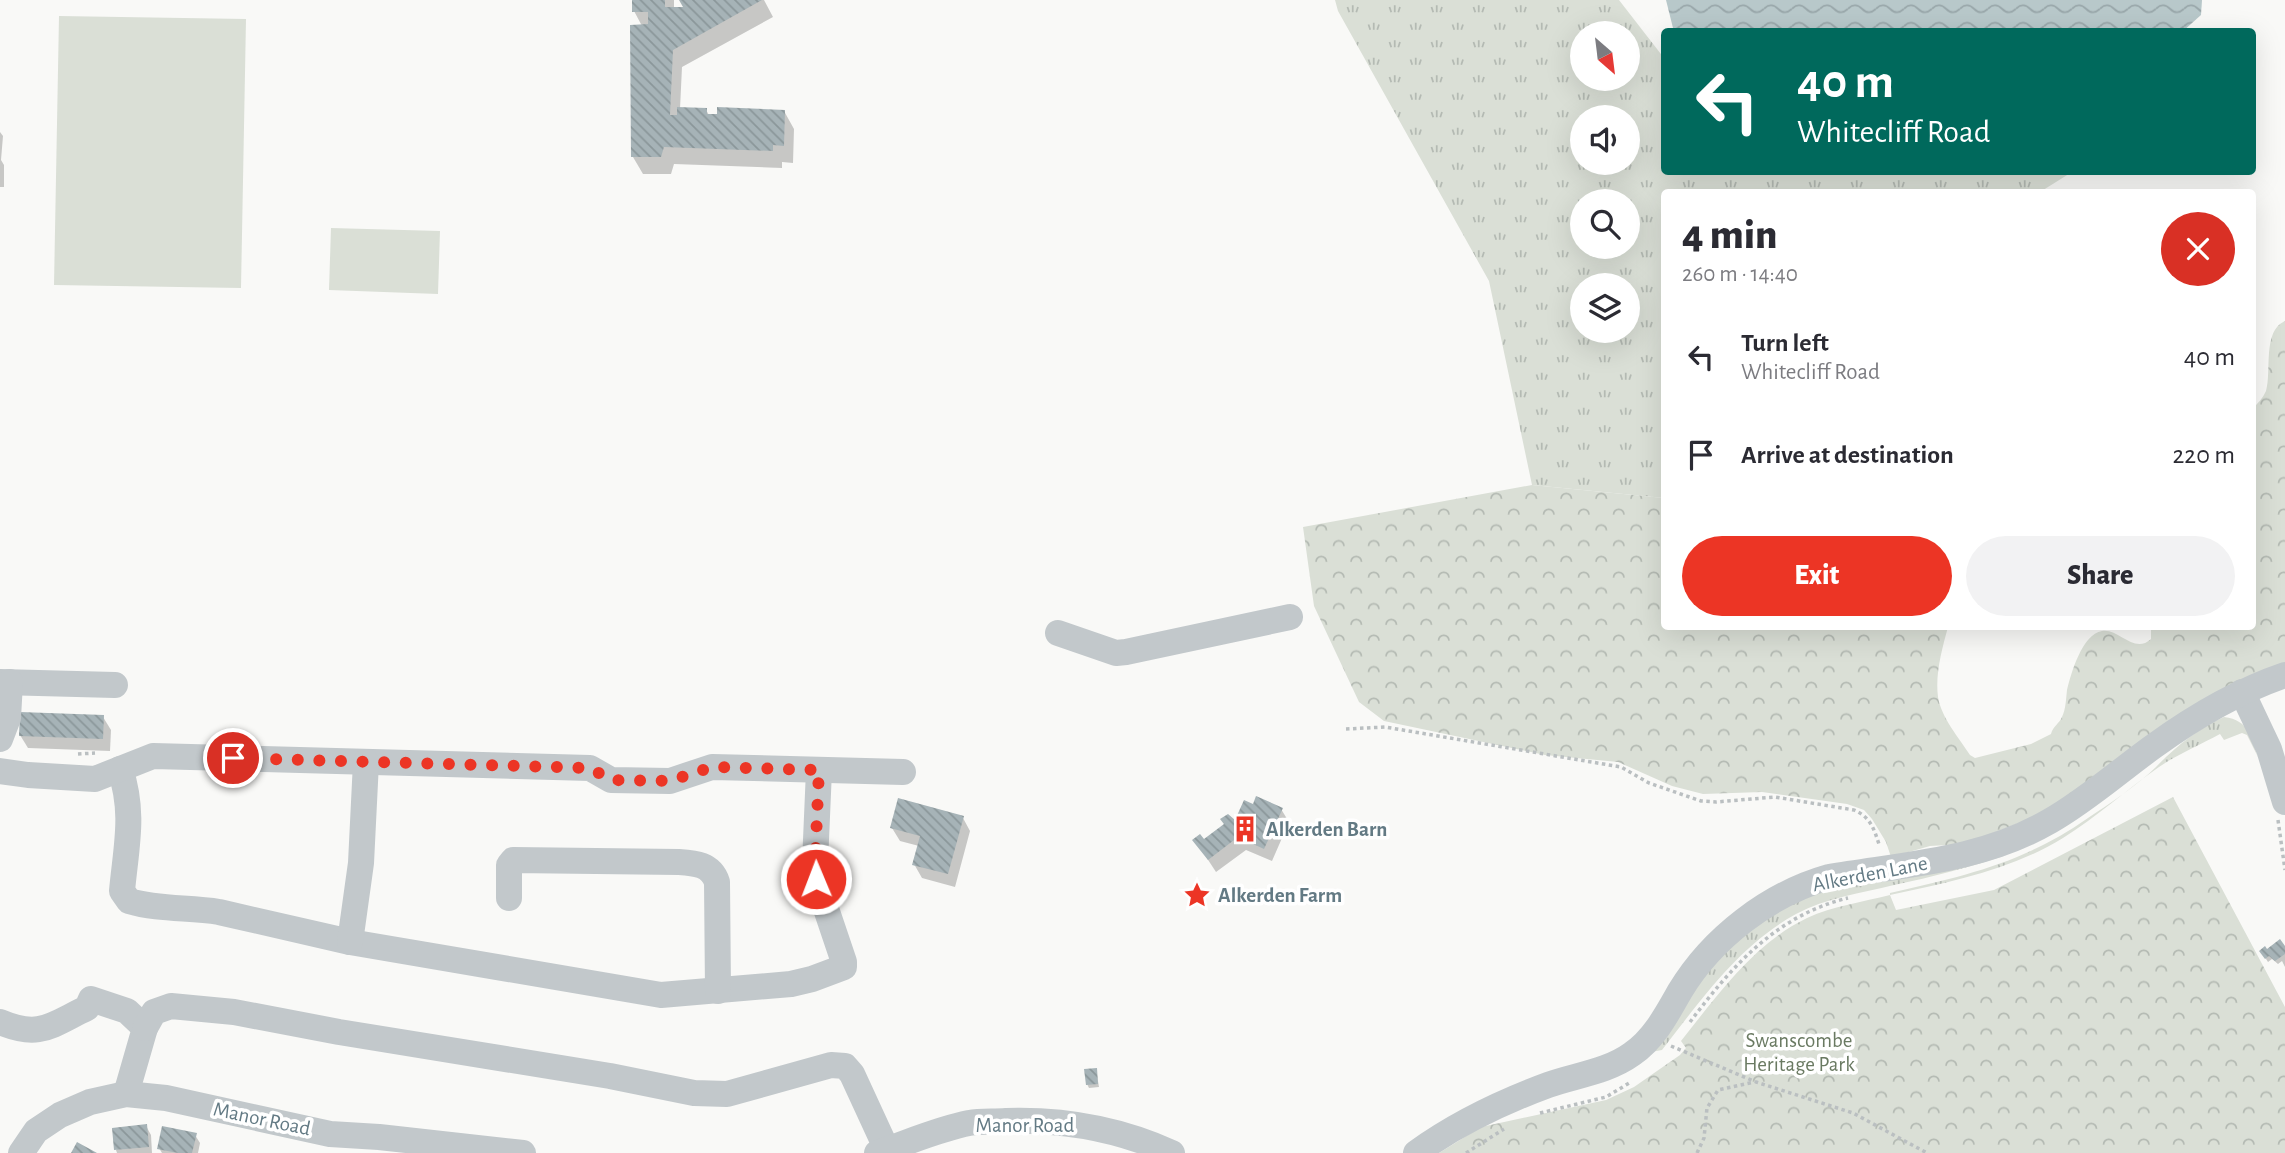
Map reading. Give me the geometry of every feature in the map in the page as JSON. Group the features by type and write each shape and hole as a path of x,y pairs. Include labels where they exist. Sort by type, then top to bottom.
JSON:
{"street":[{"path":"1058,632 1116,653 1290,617"},
{"name":"Alkerden Lane","path":"1416,1153 1461,1124 1503,1104 1546,1086 1605,1069 1631,1056 1656,1030 1705,958 1741,923 1773,901 1818,880 1972,853 2002,844 2035,829 2092,794 2161,741 2242,692 2285,675"},
{"path":"0,739 8,718 5,682 115,685"},
{"path":"2242,692 2269,749 2284,795"},
{"path":"0,771 95,779 153,756 590,768 611,780 670,781 712,767 903,772"},
{"path":"350,942 361,863 366,762"},
{"path":"120,769 129,806 128,847 122,891 126,899 175,910 202,909 219,912 350,942 668,995 791,984 844,967 816,879 819,770"},
{"path":"509,898 509,864 513,860 679,862 703,866 713,873 717,882 718,991"},
{"path":"0,1022 23,1031 41,1029 87,1008 91,999 127,1011 145,1028"},
{"path":"127,1094 145,1028 154,1012 171,1006 234,1012 610,1076 694,1093 727,1094 831,1065 845,1066 852,1074 882,1151"},
{"name":"Manor Road","path":"21,1153 36,1131 60,1115 90,1102 127,1094 166,1098 328,1144 379,1137 523,1153"},
{"name":"Manor Road","path":"882,1151 913,1147 968,1124 1028,1121 1105,1129 1134,1137 1172,1153"}],"path":[{"path":"1346,729 1385,727 1621,767 1649,783 1701,802 1775,797 1854,810 1864,814 1874,827 1885,869"},
{"path":"1687,1025 1734,966 1764,939 1807,912 1851,897"},
{"path":"1667,1051 1679,1036"},
{"path":"1671,1046 1756,1082 1853,1112 1927,1153"},
{"path":"1535,1115 1606,1097 1638,1078"},
{"path":"1697,1153 1704,1138 1707,1108 1718,1090 1756,1082"},
{"path":"1466,1153 1507,1127"}],"green space":[{"path":"1335,0 1619,0 1635,21 1570,21 1570,91 1640,91 1640,27 1661,54 1661,175 2067,175 2045,189 1661,189 1661,498 1532,485 1489,281 1338,11"},
{"path":"59,16 246,19 241,288 54,285"},
{"path":"331,228 440,231 438,294 329,290"},
{"path":"2285,321 2285,667 2062,806 1965,844 1930,846 1891,857 1886,842 1872,819 1864,810 1847,804 1762,792 1703,794 1672,786 1618,762 1545,755 1384,721 1359,702 1314,606 1303,527 1532,485 1661,498 1661,630 1947,630 1938,671 1938,697 1947,720 1970,755 1975,758 2031,744 2051,734 2061,719 2075,665 2083,647 2095,634 2108,631 2139,644 2151,639 2151,630 2256,630 2256,405 2266,391 2270,342 2278,326"},
{"path":"2224,717 2244,726 2259,759 2247,735 2242,733 2224,740 2220,734 2174,758 2143,779 2171,752"},
{"path":"2123,794 2063,838 2022,859 1980,874 1890,895 1968,874 2017,857 2064,833"},
{"name":"Swanscombe Heritage Park","path":"2173,797 2285,1007 2285,1153 1439,1153 1481,1127 1606,1100 1634,1087 1680,1055 1686,1048 1681,1041 1722,989 1753,956 1807,918 1838,907 1890,895 1896,910 1994,890"},
{"path":"2007,855 1937,875 1856,893 1796,914 1756,941 1739,957 1662,1050 1651,1052 1691,990 1745,930 1810,893"}],"water":[{"path":"1666,0 2202,0 2201,15 2186,28 1673,28"}],"building":[{"path":"632,0 665,0 665,7 683,7 679,0 762,0 673,50 670,115 677,115 677,107 707,108 707,114 717,114 717,107 785,110 784,146 773,145 773,151 664,147 661,157 631,157 630,25 648,24 648,12 632,12"},
{"path":"20,712 104,715 103,739 19,736"},
{"name":"Alkerden Barn","path":"1256,796 1283,808 1264,849 1238,837 1208,860 1192,840 1200,834 1204,839 1224,824 1220,819 1228,814 1235,820 1244,800 1253,804"},
{"path":"898,798 964,816 948,874 912,865 920,836 890,828"},
{"path":"2280,939 2285,946 2285,954 2275,961 2269,956 2265,959 2259,951 2265,946 2267,949"},
{"path":"1097,1068 1098,1084 1086,1085 1084,1069"},
{"path":"147,1124 149,1147 114,1150 112,1128"},
{"path":"162,1126 197,1133 192,1153 157,1149"},
{"path":"77,1142 97,1153 71,1153"}],"place":[{"name":"Alkerden Barn","path":"1245,829"},
{"name":"Alkerden Farm","path":"1197,895"}],"route":[{"path":"233,758 590,768 611,780 670,781 712,767 819,770 816,879"}]}
